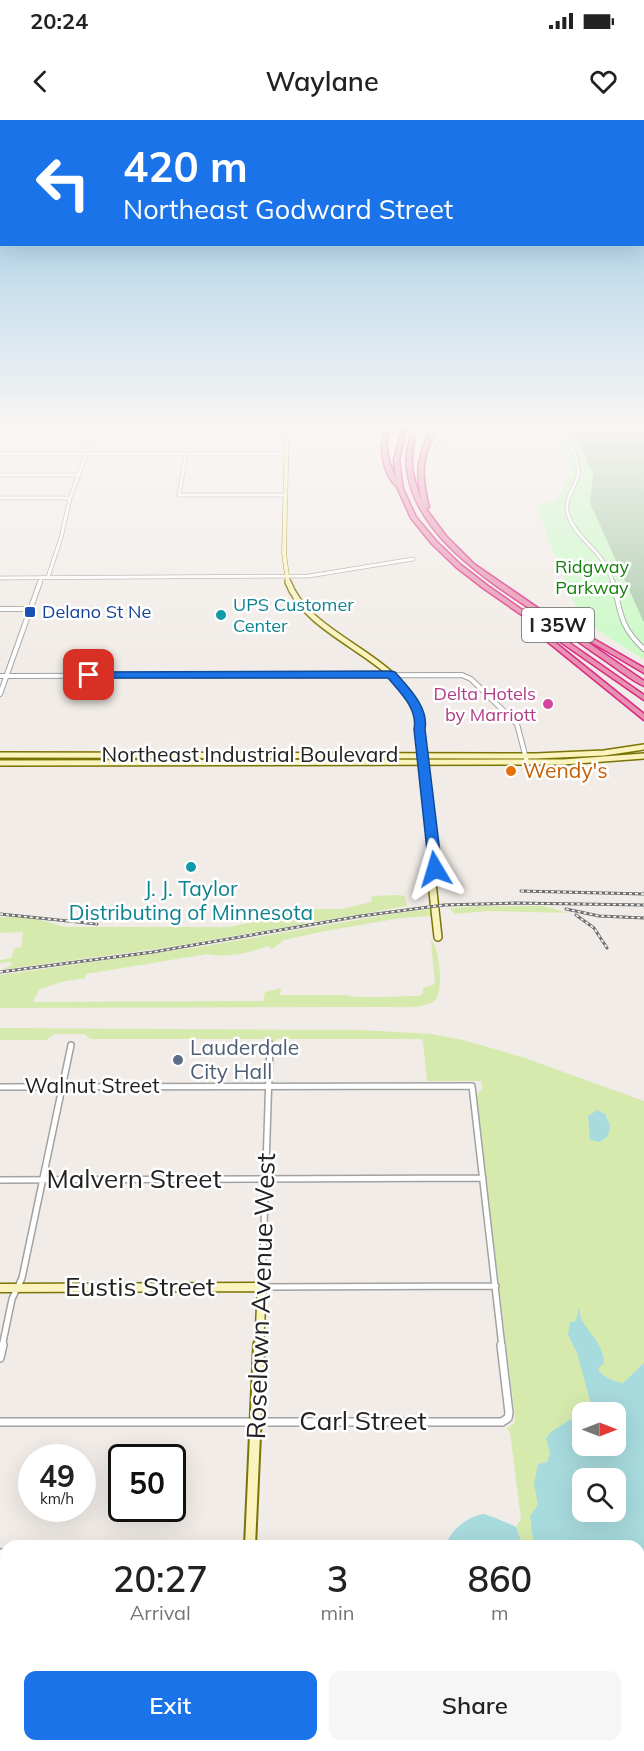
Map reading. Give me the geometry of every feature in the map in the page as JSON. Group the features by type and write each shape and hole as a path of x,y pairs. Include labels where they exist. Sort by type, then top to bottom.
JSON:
{"highway":[{"name":"I 35W","path":"407,504 413,516 435,545 458,567 644,698"},
{"name":"I 35W","path":"421,504 448,542 472,565 644,684"},
{"path":"426,504 431,521"},
{"path":"472,565 644,671"},
{"path":"493,593 644,718"}],"main road":[{"path":"286,504 284,563 297,600 315,619 391,675 405,692 419,729 435,869 432,883 438,935"},
{"name":"Northeast Industrial Boulevard","path":"526,759 644,747"},
{"name":"Northeast Industrial Boulevard","path":"0,755 592,761 644,756"},
{"name":"Northeast Industrial Boulevard","path":"0,763 423,758"},
{"name":"Eustis Street","path":"0,1288 262,1287"},
{"name":"Roselawn Avenue West","path":"250,1540 262,1287"}],"street":[{"path":"48,577 62,538 69,504"},
{"path":"567,504 567,513 579,532 605,561 611,575 620,620 628,634 644,649"},
{"path":"0,578 317,576 414,559"},
{"path":"0,694 42,577"},
{"path":"0,609 31,609"},
{"path":"0,676 458,675 468,677 517,724 526,759"},
{"name":"Roselawn Avenue West","path":"262,1287 270,1044"},
{"path":"0,1358 12,1299 22,1278 71,1045"},
{"name":"Walnut Street","path":"0,1087 472,1086 483,1178"},
{"path":"483,1178 496,1286"},
{"name":"Malvern Street","path":"0,1179 483,1178"},
{"name":"Eustis Street","path":"262,1287 496,1286"},
{"name":"Carl Street","path":"0,1422 502,1422 508,1418 496,1286"}],"green space":[{"name":"Ridgway Parkway","path":"537,504 591,504 644,623 644,659 603,634 579,615 578,609 565,588 563,576"},
{"path":"590,504 644,504 644,623"},
{"path":"372,896 405,896 407,906 170,947 0,970 12,965 10,962 0,963 0,960 11,958 15,948 21,947 23,932 0,933 0,917 28,917 66,927 229,927 275,917 282,910 296,916 307,915 308,909 342,909 371,902"},
{"path":"544,906 568,913 487,911 454,914 450,908"},
{"path":"432,909 433,916 401,918 325,931 284,940 272,949 268,946 223,956 207,954 86,974 85,978 61,982 39,990 33,1002 263,1001 265,992 281,988 280,995 418,996 423,994 423,988 435,984 431,941 439,961 439,991 433,1002 422,1006 0,1008 0,975 199,947"},
{"path":"0,1028 361,1030 431,1034 463,1040 522,1057 644,1101 644,1540 521,1540 516,1527 521,1519 510,1433 507,1428 514,1424 515,1418 476,1095 482,1090 481,1081 427,1081 421,1039 277,1039 276,1041 265,1041 264,1039 90,1039 85,1034 54,1034 46,1040 0,1040"}],"water":[{"path":"597,1110 605,1114 610,1125 608,1136 600,1142 590,1140 588,1116"},
{"path":"579,1307 582,1320 602,1351 604,1363 598,1369 600,1372 612,1380 623,1383 644,1363 644,1540 533,1540 530,1516 538,1505 534,1483 538,1464 547,1462 550,1454 546,1438 552,1431 572,1419 572,1456 626,1456 626,1402 590,1402 577,1353 568,1335 570,1322 576,1321"},
{"path":"483,1514 500,1520 516,1527 521,1540 448,1540 460,1525 470,1518"}],"railway":[{"path":"521,891 644,894"},
{"path":"0,972 153,952 361,916 444,905 515,903 644,905"},
{"path":"566,909 599,916 644,918"},
{"path":"0,914 97,924"},
{"path":"576,915 594,928 607,948"}],"place":[{"name":"Delano St Ne","path":"30,612"},
{"name":"UPS Customer Center","path":"221,615"},
{"name":"Delta Hotels by Marriott","path":"548,704"},
{"name":"Wendy's","path":"511,771"},
{"name":"J. J. Taylor Distributing of Minnesota","path":"191,867"},
{"name":"Lauderdale City Hall","path":"178,1060"}],"route":[{"path":"89,675 391,675 412,699 421,721 419,729 435,869"}]}
